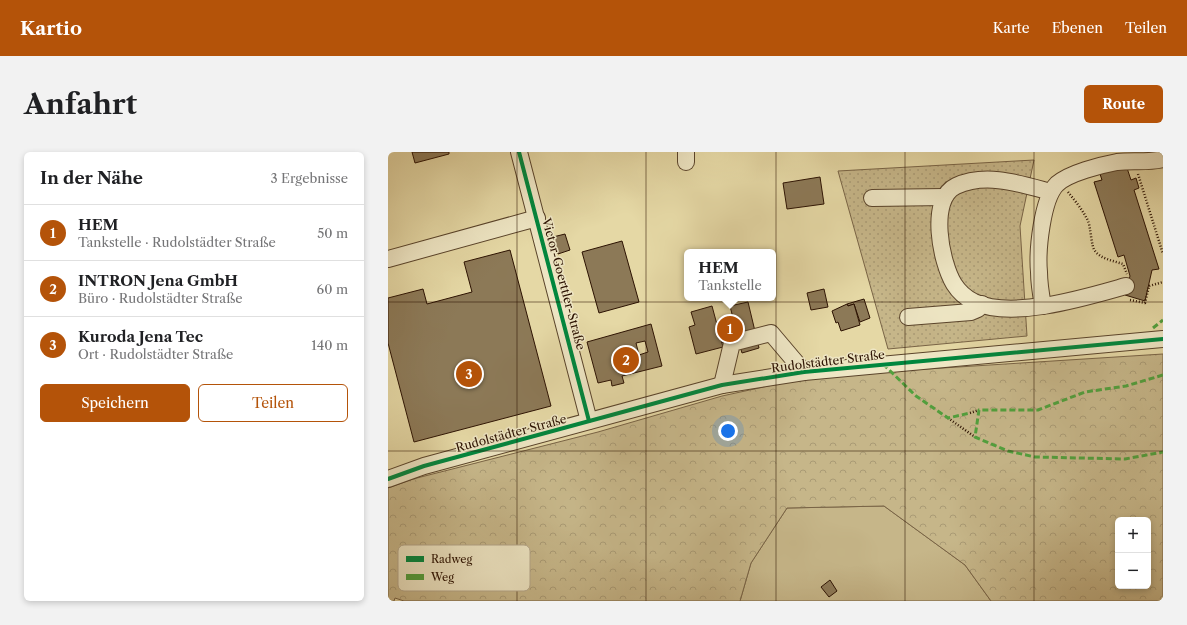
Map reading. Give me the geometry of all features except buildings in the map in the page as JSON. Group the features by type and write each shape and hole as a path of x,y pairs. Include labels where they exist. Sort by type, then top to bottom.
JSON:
{"street":[{"name":"Victor-Goerttler-Straße","path":"519,152 589,422"},
{"path":"1043,306 1038,271 1039,254 1044,220 1056,187 1075,175 1105,165 1163,160"},
{"path":"1056,187 988,180 956,186 948,191 944,197 940,210 939,221 948,273 962,295 974,302 1014,308 1043,306 1126,286"},
{"path":"872,198 944,197"},
{"path":"388,258 536,218"},
{"path":"908,317 971,312 978,309 982,304"},
{"path":"722,385 732,343 771,333 804,372"},
{"name":"Rudolstädter Straße","path":"388,479 424,466 722,385 804,372 1163,339"}],"path":[{"path":"1138,161 1138,174 1163,254"},
{"path":"1056,187 1076,202 1088,221 1095,252 1123,264 1128,278 1123,298 1145,303 1150,286 1163,282"},
{"path":"970,413 979,410"},
{"path":"948,418 975,437"}],"green space":[{"path":"1034,160 1020,226 1027,336 888,349 838,171"},
{"path":"1163,354 1163,601 991,601 965,565 884,506 787,508 751,563 740,601 404,601 395,598 394,601 388,601 388,488 413,479 598,432 722,396 782,383 848,374"},
{"path":"884,506 965,565 991,601 740,601 751,563 787,508"}],"marked path":[{"path":"1153,328 1163,320"},
{"path":"883,364 916,396 948,418 970,413"},
{"path":"1163,375 1126,386 1085,392 1038,410 979,410 975,437 1008,451 1035,457 1125,459 1163,452"}],"cycle path":[{"path":"519,152 589,421"},
{"path":"388,479 424,466 722,385 804,372 1163,339"}],"place":[{"name":"HEM","path":"730,329"},
{"name":"INTRON Jena GmbH","path":"626,360"},
{"name":"Kuroda Jena Tec","path":"469,374"}]}
